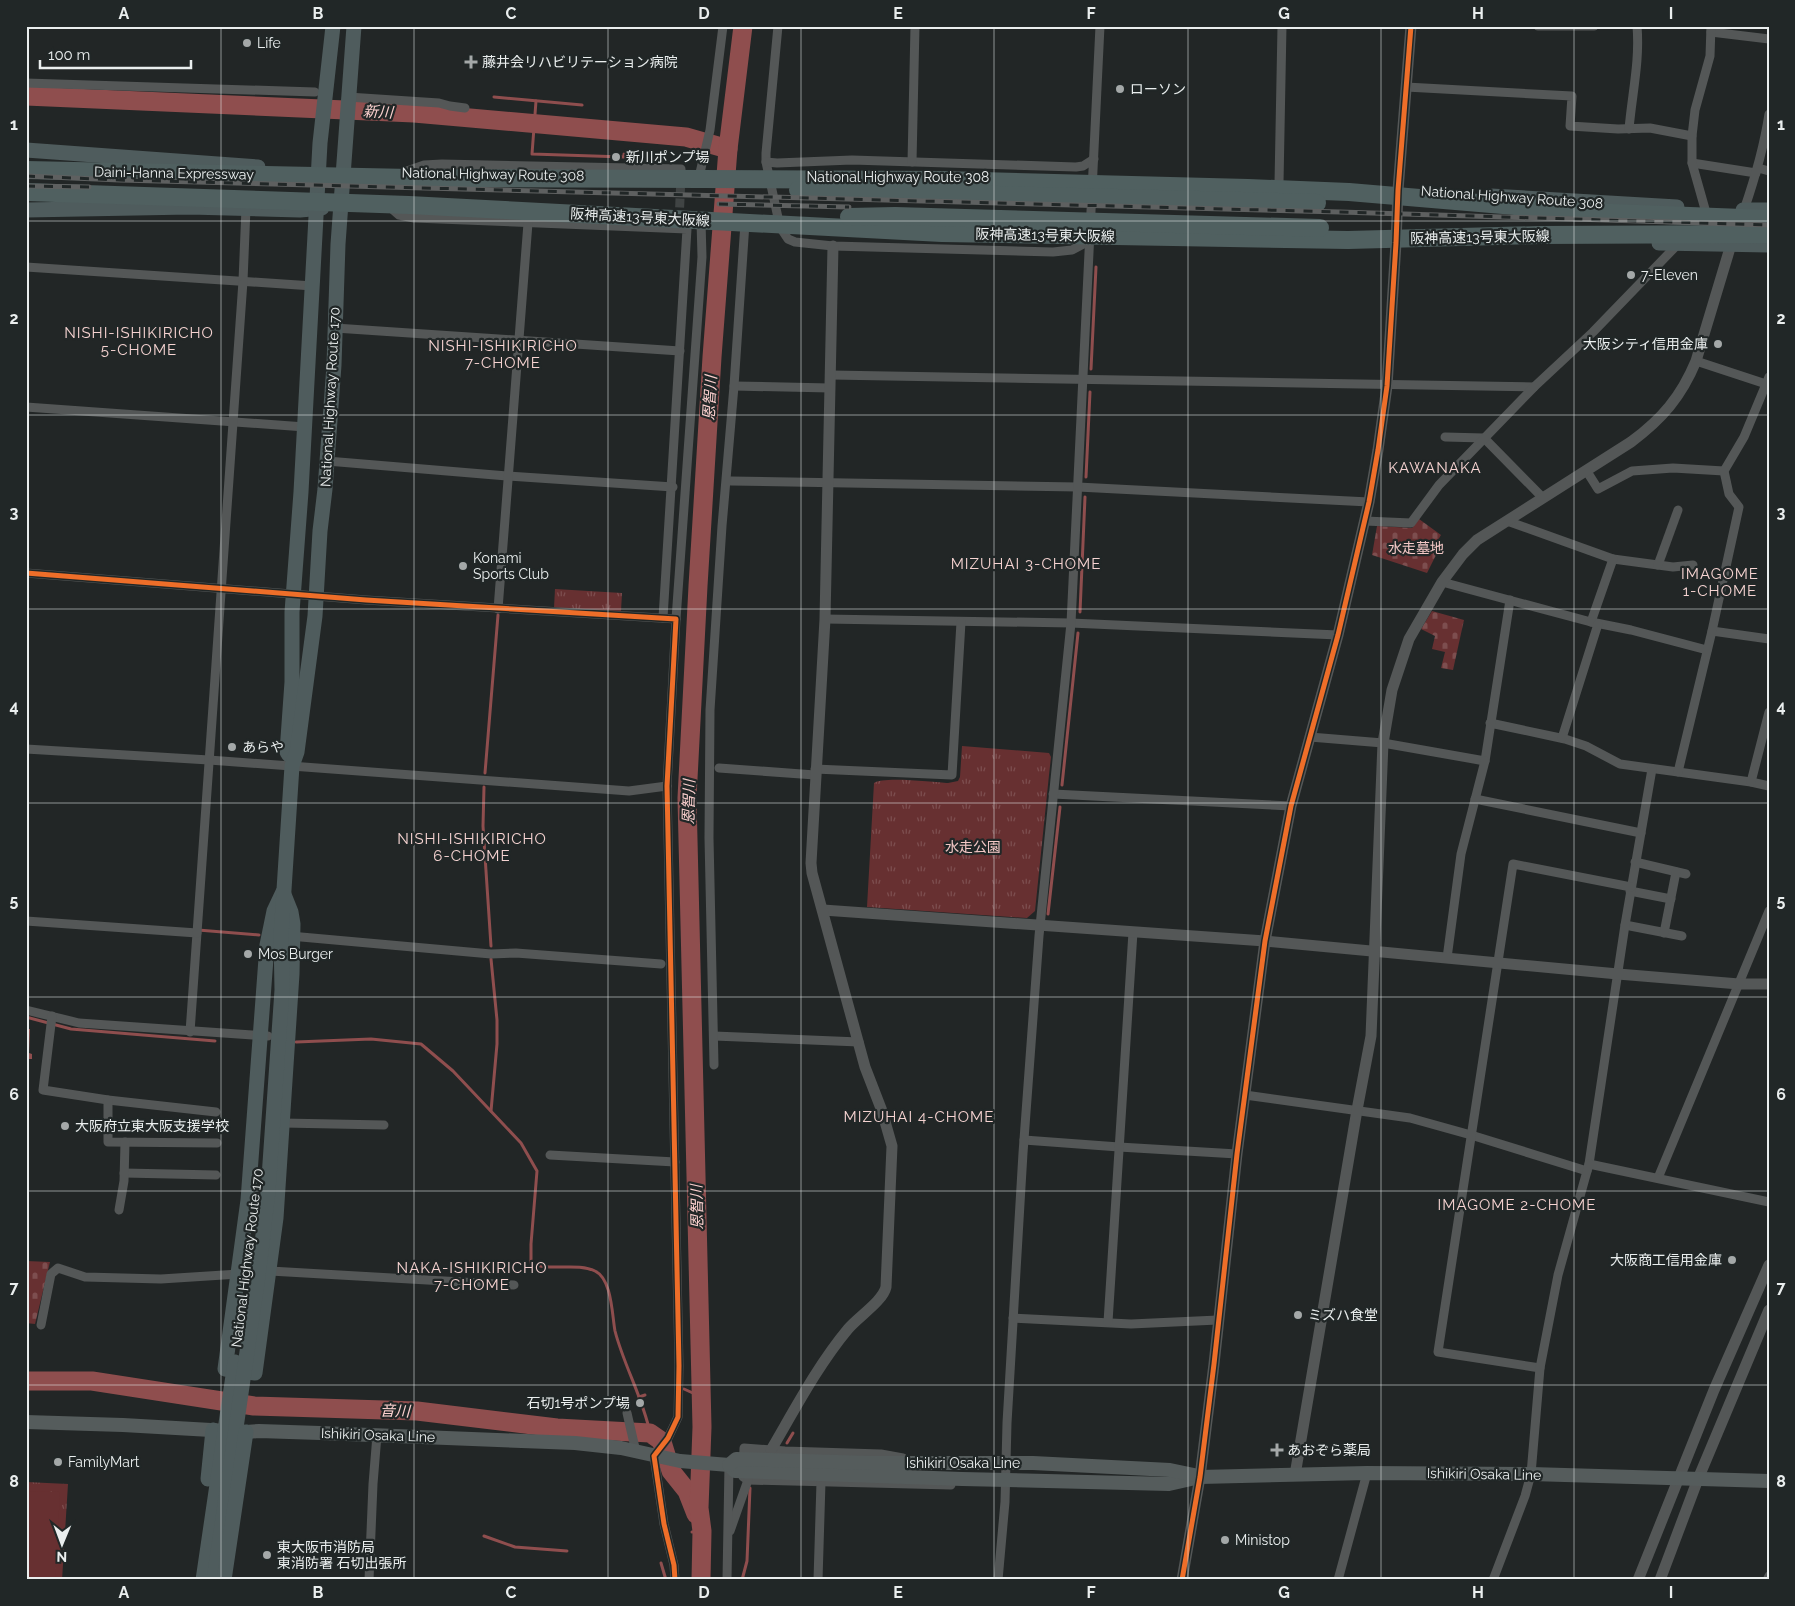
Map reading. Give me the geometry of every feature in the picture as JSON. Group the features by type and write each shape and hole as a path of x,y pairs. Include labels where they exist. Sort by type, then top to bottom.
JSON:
{"highway":[{"name":"National Highway Route 170","path":"292,766 287,752 292,682 293,594 320,205 321,103 333,26"},
{"name":"National Highway Route 170","path":"284,892 292,766 297,752 315,616 320,531 327,462 340,208 354,26"},
{"name":"National Highway Route 308","path":"26,150 321,173 343,171 404,172 705,180"},
{"path":"26,159 194,163"},
{"name":"Daini-Hanna Expressway","path":"26,170 321,173"},
{"path":"343,171 361,181 705,180 845,184 895,192 1585,212"},
{"name":"National Highway Route 308","path":"845,184 1062,172 1093,179 1279,183 1705,209 1769,210"},
{"name":"阪神高速13号東大阪線","path":"321,173 411,178 865,178 1218,187 1349,192 1585,212 1769,219"},
{"name":"Daini-Hanna Expressway","path":"26,192 320,205"},
{"path":"26,202 300,210 320,205 340,208 391,208 745,223 843,224 894,216 1539,235"},
{"name":"阪神高速13号東大阪線","path":"320,205 942,233 1348,240 1539,235 1769,234"},
{"path":"26,210 190,207"},
{"path":"724,222 750,215 843,224 919,237 1090,241 1280,245 1526,239 1769,245"},
{"path":"284,892 291,912 287,936 292,974 277,1210 255,1374 225,1369 248,1200 264,1035 267,945 274,911 284,892"},
{"name":"National Highway Route 170","path":"248,1306 257,1192 264,1035 271,990 287,936"},
{"name":"National Highway Route 170","path":"203,1580 215,1531 248,1306 265,1219 287,936"},
{"path":"194,1580 213,1430"},
{"path":"224,1580 246,1432"},
{"name":"National Highway Route 170","path":"214,1580 215,1531"}],"main road":[{"name":"Ishikiri Osaka Line","path":"26,1422 635,1446 654,1456 680,1461 731,1465 751,1470 1005,1480 1169,1484 1200,1477 1367,1473 1531,1474 1769,1482"},
{"name":"Ishikiri Osaka Line","path":"751,1470 922,1463 1006,1463 1170,1470 1200,1477"}],"street":[{"path":"705,180 705,154 710,130 723,26"},
{"path":"778,26 766,162 780,228 785,235 795,242 834,246 1060,252 1072,250 1090,241"},
{"path":"912,162 915,26"},
{"path":"998,1580 1024,1140 1040,925 1071,623 1100,26"},
{"path":"1279,183 1282,26"},
{"path":"1182,1580 1200,1477 1237,1154 1265,940 1291,806 1338,635 1365,521 1387,386 1398,190 1411,26"},
{"path":"1538,26 1594,26"},
{"path":"1629,129 1637,67 1637,26"},
{"path":"1705,209 1692,163 1692,136 1695,110 1710,56 1711,29 1769,39"},
{"path":"26,83 321,103"},
{"path":"1406,87 1572,96 1570,126 1629,129 1650,128 1692,136"},
{"path":"347,106 439,103 465,108"},
{"path":"1295,1475 1371,1036 1383,743 1392,690 1409,639 1442,582 1463,554 1478,540 1630,442 1650,427 1664,414 1688,380 1696,361 1730,245 1757,170 1766,136 1769,114"},
{"path":"766,162 852,160 912,162 1062,172 1079,167 1094,159"},
{"path":"1692,163 1769,171"},
{"path":"404,172 424,165 442,164 681,169 681,172"},
{"path":"190,1032 243,281 246,208"},
{"path":"391,208 399,215 414,218 687,229 664,618"},
{"path":"675,1580 674,1565 664,1524 654,1456 668,1438 678,1417 680,1366 667,786 676,619 703,221"},
{"path":"498,609 528,223"},
{"path":"714,1065 709,838 710,710 724,488 734,386 745,223"},
{"path":"1365,521 1411,523 1439,485 1534,387 1593,332 1679,243"},
{"path":"771,1450 838,1341 857,1318 882,1296 886,1290 892,1146 859,1042 812,873 811,862 825,619 834,246"},
{"path":"26,267 313,286"},
{"path":"335,328 518,339 680,352"},
{"path":"1678,772 1708,650 1739,507 1728,494 1724,471 1744,437 1767,381 1696,361"},
{"path":"831,375 1387,386 1534,387"},
{"path":"734,386 830,388"},
{"path":"26,406 233,420 305,427"},
{"path":"1445,437 1484,438 1543,498"},
{"path":"327,462 673,487"},
{"path":"1586,470 1598,488 1632,471 1673,468 1724,471"},
{"path":"731,481 1078,487 1369,502"},
{"path":"1658,565 1678,510"},
{"path":"1507,521 1613,559 1673,567 1692,565"},
{"path":"1562,738 1613,559"},
{"path":"26,573 498,609 676,619"},
{"path":"1442,582 1594,623 1631,630 1708,650"},
{"path":"1447,958 1461,854 1485,761 1510,600"},
{"path":"825,619 1071,623 1338,635"},
{"path":"719,768 952,775 962,622"},
{"path":"1712,631 1769,639"},
{"path":"1751,782 1769,712"},
{"path":"1490,723 1562,738 1586,746 1620,764 1769,786"},
{"path":"1310,736 1383,743 1485,761"},
{"path":"26,749 208,760 629,791 667,786"},
{"path":"1493,1580 1525,1496 1531,1474 1540,1368 1558,1275 1588,1168 1635,862 1652,769"},
{"path":"1053,794 1291,806"},
{"path":"1475,799 1641,833"},
{"path":"1635,862 1686,874"},
{"path":"1540,1368 1438,1352 1513,864 1671,899"},
{"path":"1664,933 1676,872"},
{"path":"823,910 1265,940 1618,974 1739,984 1769,984"},
{"path":"1658,1178 1769,911"},
{"path":"26,921 197,933"},
{"path":"1625,925 1682,936"},
{"path":"1108,1322 1133,932"},
{"path":"287,936 491,954 516,953 661,964"},
{"path":"26,1010 78,1023 190,1032 264,1035"},
{"path":"52,1016 44,1090 108,1100 216,1112"},
{"path":"714,1036 859,1042"},
{"path":"1245,1095 1410,1118 1588,1168 1658,1178 1769,1202"},
{"path":"108,1100 108,1142 217,1143"},
{"path":"283,1123 384,1125"},
{"path":"1024,1140 1119,1148 1237,1154"},
{"path":"119,1210 126,1142"},
{"path":"550,1155 675,1162"},
{"path":"124,1173 216,1175"},
{"path":"1638,1580 1714,1390 1769,1265"},
{"path":"41,1325 51,1274 58,1268 85,1277 161,1278 239,1274"},
{"path":"270,1271 514,1285"},
{"path":"1660,1580 1698,1479 1769,1310"},
{"path":"1013,1318 1131,1324 1218,1320"},
{"path":"627,1413 635,1446"},
{"path":"370,1580 372,1484 377,1436"},
{"path":"751,1470 743,1477 744,1448 881,1454 922,1463"},
{"path":"727,1580 731,1465"},
{"path":"751,1470 821,1482 985,1485 1005,1480"},
{"path":"727,1538 751,1470"},
{"path":"1338,1580 1367,1473"},
{"path":"818,1580 821,1482"},
{"path":"1767,1580 1769,1576"}],"green space":[{"name":"水走墓地","path":"1419,519 1441,535 1435,545 1439,549 1427,573 1372,555 1377,526 1412,528"},
{"path":"555,589 622,593 621,611 554,608"},
{"path":"1432,611 1464,620 1453,670 1441,668 1445,652 1432,649 1435,636 1421,629"},
{"name":"水走公園","path":"962,746 1049,753 1051,757 1035,911 1027,918 867,907 874,783 887,780 948,783 958,781 960,777"},
{"path":"26,1261 50,1262 35,1324 26,1323"},
{"path":"26,1482 68,1484 62,1580 26,1580"},
{"path":"26,1491 60,1492 55,1580 26,1580"}],"water":[{"path":"26,1029 30,1029 29,1053 32,1054 32,1059 26,1059"}],"waterway":[{"name":"恩智川","path":"701,1580 702,1531 699,1508 702,1427 687,798 712,357 728,149 743,26"},
{"name":"新川","path":"26,96 414,113 686,137 728,149"},
{"path":"494,97 582,105"},
{"path":"536,101 532,154 624,157 624,154"},
{"name":"新川","path":"626,132 626,137"},
{"path":"1091,369 1096,267"},
{"path":"1086,477 1090,392"},
{"path":"1080,612 1085,497"},
{"path":"485,773 498,615"},
{"path":"1062,785 1078,633"},
{"path":"484,787 483,826 491,946"},
{"path":"1048,914 1060,807"},
{"path":"198,930 259,935"},
{"path":"491,959 497,1020 497,1044 491,1111"},
{"path":"26,1017 71,1029 215,1041"},
{"path":"296,1042 371,1039 421,1044 453,1071 521,1143 537,1171 531,1263 546,1267 588,1268 601,1275 608,1289 619,1344 643,1407 650,1433"},
{"name":"音川","path":"26,1381 92,1381 254,1406 417,1411 557,1428 650,1433 660,1440 663,1445 671,1471 687,1491 696,1514"},
{"path":"684,1389 695,1394 701,1400"},
{"path":"639,1397 645,1395"},
{"name":"音川","path":"641,1432 646,1438"},
{"path":"787,1443 793,1433"},
{"path":"742,1580 747,1561 750,1488"},
{"path":"692,1532 702,1531"},
{"path":"484,1536 515,1547 567,1551"},
{"path":"661,1563 666,1580"}],"tunnel":[{"path":"679,221 681,177"}],"railway":[{"path":"26,176 1769,225"},
{"path":"26,186 89,187"},
{"path":"719,204 849,207"}],"cycle path":[{"path":"1182,1580 1200,1477 1237,1154 1265,941 1291,806 1338,635 1369,502 1378,450 1387,386 1398,190 1411,26"},
{"path":"26,573 366,600 676,619 667,786 679,1366 678,1417 668,1438 654,1456 664,1524 674,1565 675,1580"}],"place":[{"name":"Life","path":"247,43"},
{"name":"藤井会リハビリテーション病院","path":"471,62"},
{"name":"ローソン","path":"1120,89"},
{"name":"新川ポンプ場","path":"616,157"},
{"name":"7-Eleven","path":"1631,275"},
{"name":"大阪シティ信用金庫","path":"1718,344"},
{"name":"Konami Sports Club","path":"463,566"},
{"name":"あらや","path":"232,747"},
{"name":"Mos Burger","path":"248,954"},
{"name":"大阪府立東大阪支援学校","path":"65,1126"},
{"name":"大阪商工信用金庫","path":"1732,1260"},
{"name":"ミズハ食堂","path":"1298,1315"},
{"name":"石切1号ポンプ場","path":"640,1403"},
{"name":"あおぞら薬局","path":"1277,1450"},
{"name":"FamilyMart","path":"58,1462"},
{"name":"Ministop","path":"1225,1540"},
{"name":"東大阪市消防局 東消防署 石切出張所","path":"267,1555"}],"district":[{"name":"NISHI-ISHIKIRICHO 5-CHOME","path":"139,342"},
{"name":"NISHI-ISHIKIRICHO 7-CHOME","path":"503,354"},
{"name":"KAWANAKA","path":"1435,468"},
{"name":"MIZUHAI 3-CHOME","path":"1026,564"},
{"name":"IMAGOME 1-CHOME","path":"1720,582"},
{"name":"NISHI-ISHIKIRICHO 6-CHOME","path":"472,848"},
{"name":"MIZUHAI 4-CHOME","path":"919,1117"},
{"name":"IMAGOME 2-CHOME","path":"1517,1205"},
{"name":"NAKA-ISHIKIRICHO 7-CHOME","path":"472,1276"}]}
